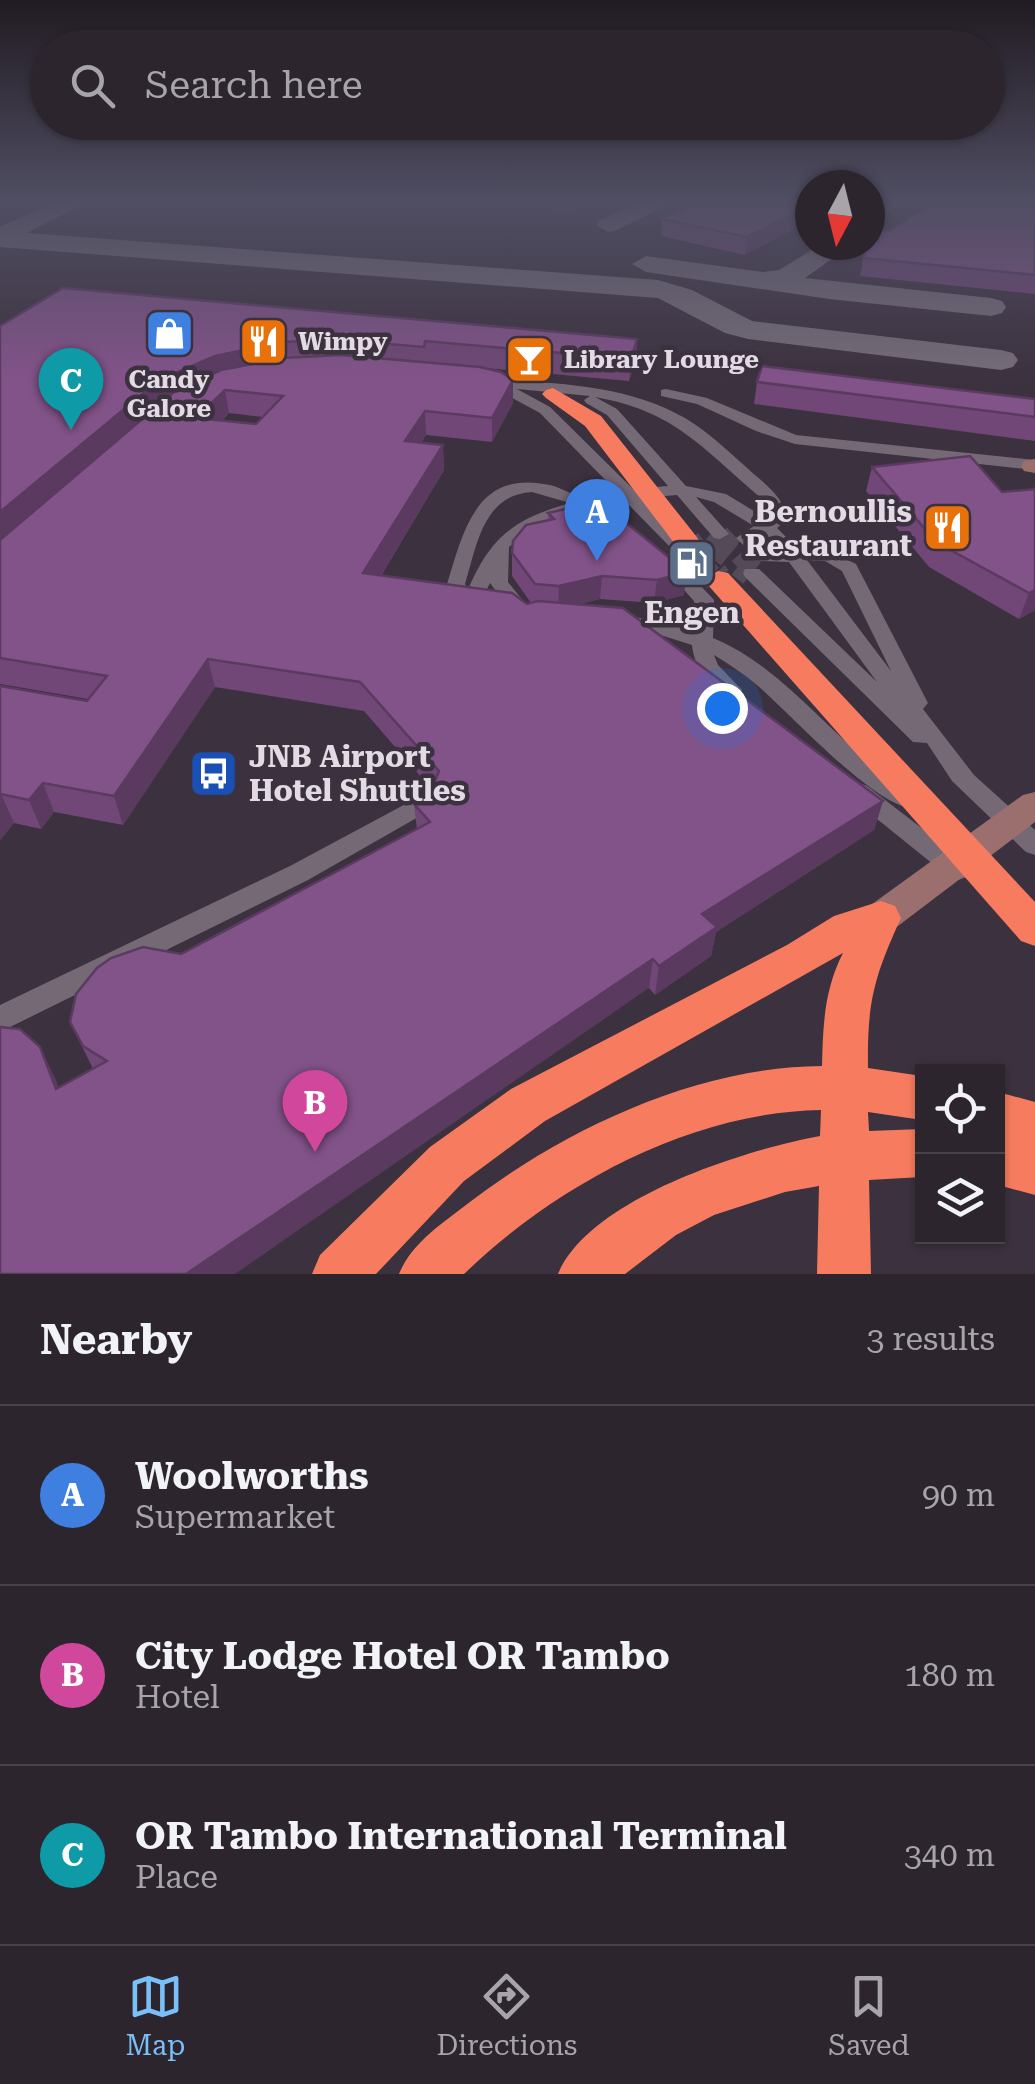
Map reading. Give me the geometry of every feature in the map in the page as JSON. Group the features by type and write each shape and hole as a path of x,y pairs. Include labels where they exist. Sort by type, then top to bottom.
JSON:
{"highway":[{"path":"536,388 586,415 698,539"},
{"path":"718,579 1035,929"},
{"path":"846,1261 846,1012 854,974 883,916"},
{"path":"339,1274 447,1164 528,1105 802,958 848,928 883,916"},
{"path":"426,1274 509,1205 549,1178 646,1128 776,1091 822,1088 915,1097"},
{"path":"1005,1117 1035,1126"},
{"path":"585,1274 609,1250 672,1209 728,1182 819,1159 915,1153"},
{"path":"1005,1163 1035,1170"}],"street":[{"path":"466,381 613,397 666,414 690,428 765,493"},
{"path":"482,383 536,402 582,450 650,489"},
{"path":"536,388 597,388 709,401 781,436 840,446 1034,463"},
{"path":"536,388 602,404 635,439 650,489"},
{"path":"658,396 707,424 777,508 778,520 745,538 766,557 816,553 845,563 854,573 926,724"},
{"path":"840,446 859,439 1034,463"},
{"path":"624,528 585,502 556,490 534,488 505,493 492,499 482,512 456,590 468,603 475,599 494,554 512,535 563,511 627,496 674,491 718,497 750,516 800,562 873,664 926,724 967,782"},
{"path":"512,535 500,557 498,577 532,619"},
{"path":"669,565 704,600 700,642 709,671 750,706"},
{"path":"752,571 1035,846"},
{"path":"589,621 673,629 730,652 871,777 892,793 924,807"},
{"path":"803,748 1035,929"},
{"path":"0,1019 299,873 426,802"},
{"path":"883,916 1035,804"}],"building":[{"path":"888,260 1035,260 1035,275"},
{"path":"63,288 637,339 631,359 425,341 424,347 340,340 282,342 215,356 159,380 0,512 0,326"},
{"path":"341,355 480,367 501,372 513,380 492,418 425,411 405,441 443,445 363,573 512,593 527,604 538,601 623,608 883,801 702,914 717,927 659,966 653,959 186,1274 0,1274 0,1027 20,1029 40,1047 56,1089 107,1061 83,1046 70,1022 76,994 97,968 111,958 143,947 181,954 430,822 414,804 418,791 435,781 439,771 360,682 208,659 114,796 43,783 29,800 0,795 0,686 87,701 107,676 0,658 0,540 174,392 221,370 283,358","holes":["225,390 283,396 256,424 196,418"]},
{"path":"762,366 1035,399 1035,417 757,382"},
{"path":"970,456 1002,492 1035,489 1035,590 1029,593 936,542 872,467"},
{"path":"599,501 687,572 657,580 602,576 559,586 535,584 512,553 513,541 526,525 554,519 548,513"}],"taxiway":[{"path":"282,260 658,289 682,296 748,330 1001,360"},
{"path":"765,280 786,278 814,260"},
{"path":"646,264 829,290 991,307"}],"tunnel":[{"path":"720,534 753,570"},
{"path":"708,537 752,573"},
{"path":"687,542 718,579"},
{"path":"677,544 718,579"}],"place":[{"name":"Candy Galore","path":"169,333"},
{"name":"Wimpy","path":"263,341"},
{"name":"Library Lounge","path":"529,359"},
{"name":"OR Tambo International Terminal","path":"71,430"},
{"name":"Bernoullis Restaurant","path":"947,528"},
{"name":"Woolworths","path":"597,561"},
{"name":"Engen","path":"692,563"},
{"name":"JNB Airport Hotel Shuttles","path":"214,773"},
{"name":"City Lodge Hotel OR Tambo","path":"315,1152"}]}
